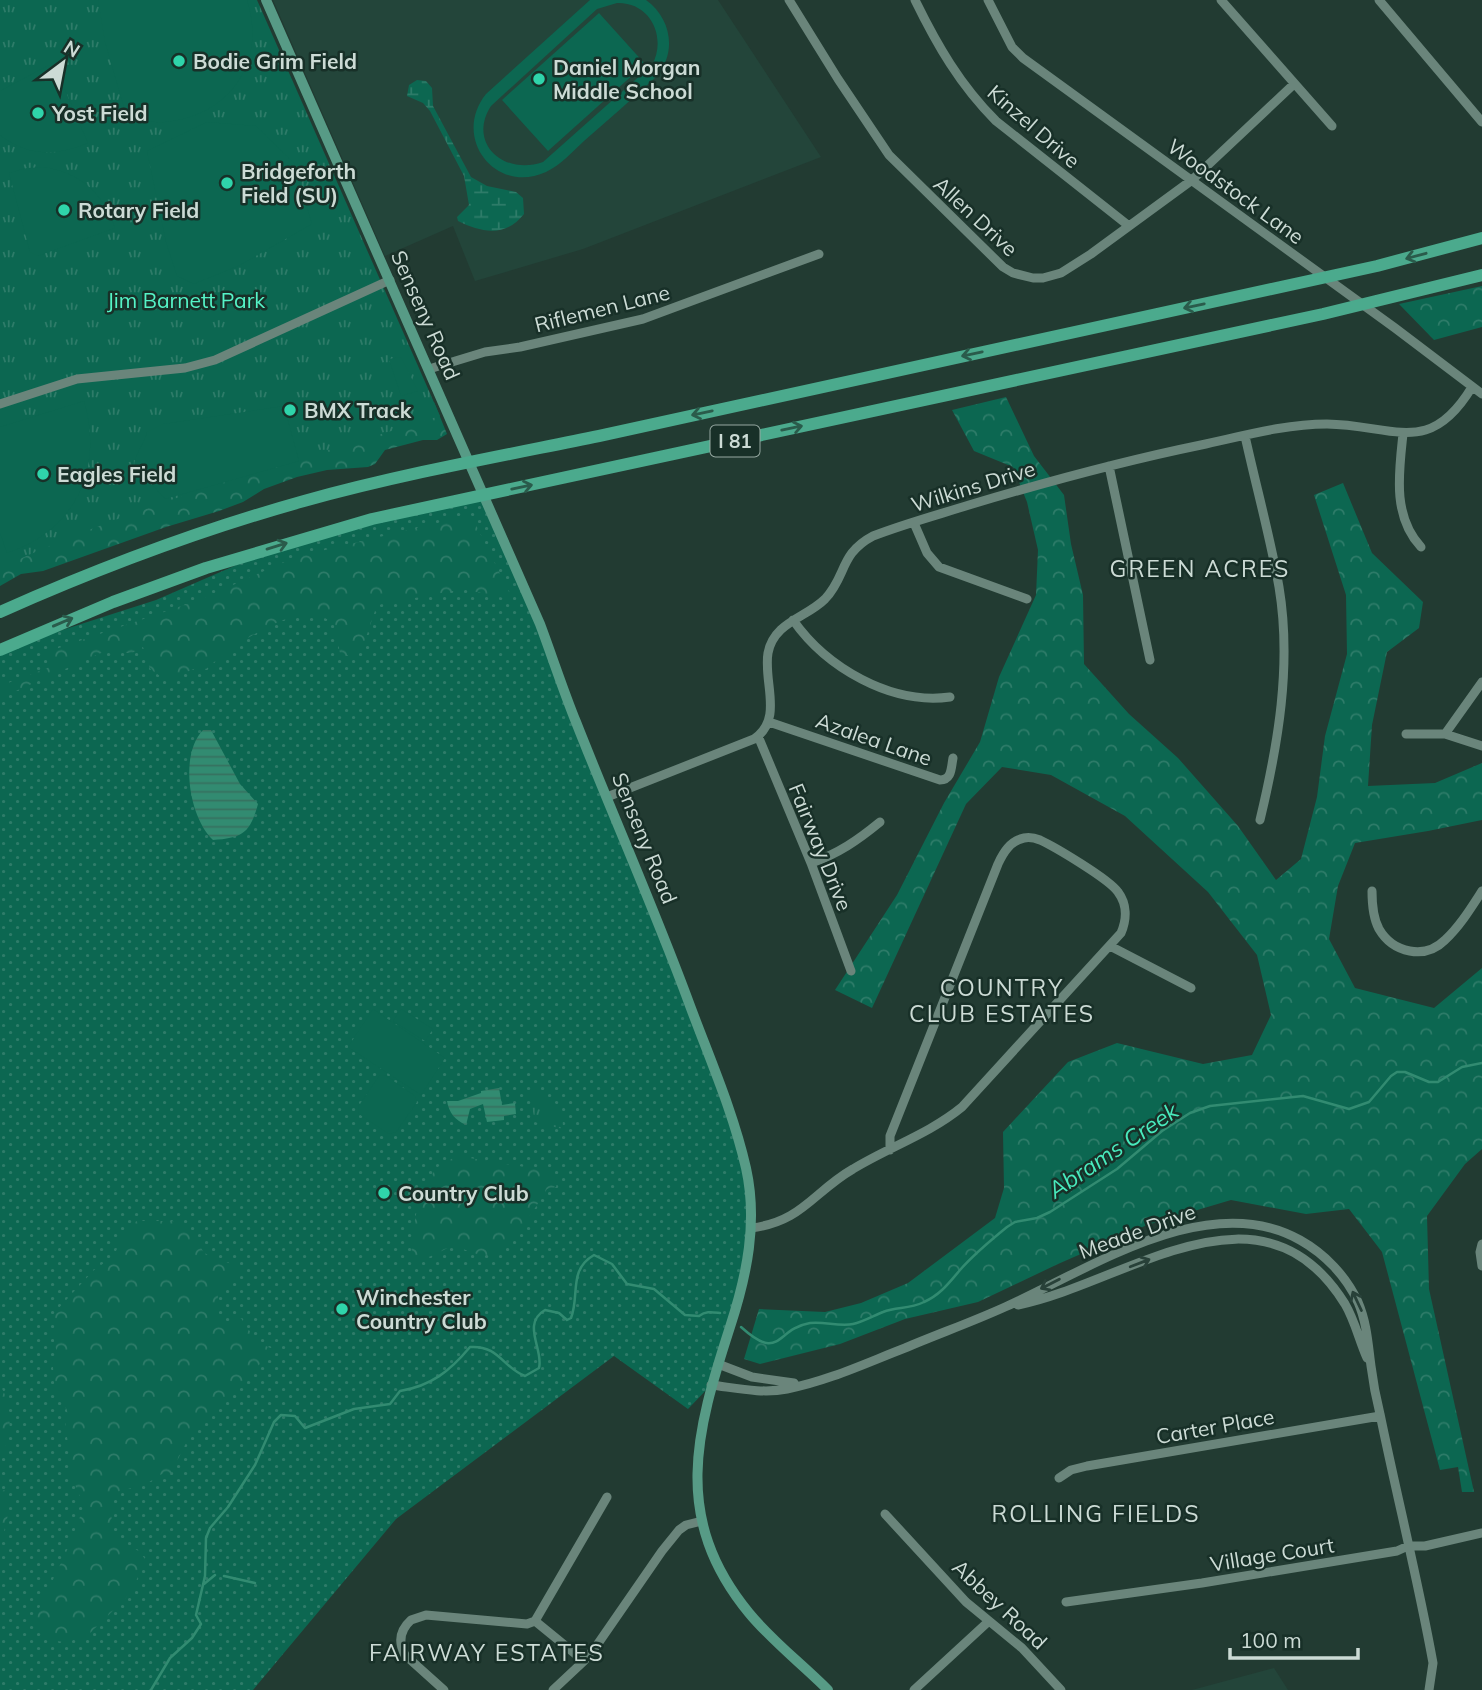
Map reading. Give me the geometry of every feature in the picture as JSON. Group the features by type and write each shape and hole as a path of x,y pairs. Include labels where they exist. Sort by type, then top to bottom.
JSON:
{"highway":[{"name":"I 81","path":"0,612 150,551 331,494 488,457 1377,267 1482,238"},
{"name":"I 81","path":"0,650 113,602 206,568 372,519 1323,314 1482,275"}],"main road":[{"name":"Senseny Road","path":"266,0 540,624 575,720 669,948 734,1125 750,1190 751,1228 744,1281 711,1385 701,1429 697,1494 702,1521 716,1561 736,1597 766,1632 828,1690"}],"street":[{"name":"Allen Drive","path":"789,0 889,155 1003,267 1023,277 1053,276 1091,254 1192,180 1294,83"},
{"name":"Kinzel Drive","path":"915,0 953,70 980,104 1129,226"},
{"name":"Woodstock Lane","path":"988,0 1012,47 1023,58 1482,394"},
{"path":"1222,0 1332,126"},
{"path":"1379,0 1482,122"},
{"name":"Riflemen Lane","path":"429,369 485,352 643,320 819,254"},
{"path":"0,404 76,379 184,368 215,360 390,279"},
{"name":"Wilkins Drive","path":"769,722 771,709 768,653 779,631 825,599 849,555 873,536 1110,466 1286,428 1328,424 1415,434 1435,427 1455,411 1472,387"},
{"path":"1403,434 1398,476 1400,501 1414,540 1421,547"},
{"path":"1245,436 1279,588 1284,643 1280,711 1260,820"},
{"path":"1110,466 1150,660"},
{"path":"914,523 927,552 939,567 1027,599"},
{"path":"793,620 818,650 851,674 903,694 937,699 950,697"},
{"path":"1445,734 1482,682"},
{"path":"607,797 758,736 769,722"},
{"name":"Azalea Lane","path":"769,722 940,780 947,779 950,775 953,758"},
{"path":"1406,734 1445,734 1482,746"},
{"name":"Fairway Drive","path":"758,736 811,863 851,971"},
{"path":"811,863 832,856 880,822"},
{"path":"751,1228 780,1222 794,1215 839,1177 931,1129 962,1107 1121,933 1126,919 1124,902 1114,888 1041,840 1022,839 1009,846 998,864 890,1136 890,1150"},
{"path":"1371,891 1375,918 1384,935 1401,949 1419,952 1430,950 1445,940 1482,891"},
{"path":"1110,946 1191,988"},
{"name":"Meade Drive","path":"711,1385 761,1391 790,1388 858,1366 1006,1307 1101,1261 1183,1230 1222,1222 1254,1224 1280,1231 1307,1244 1341,1274 1364,1317 1380,1416 1433,1663 1429,1690"},
{"name":"Meade Drive","path":"1006,1307 1067,1292 1179,1248 1219,1239 1248,1239 1264,1242 1291,1253 1327,1280 1347,1307 1371,1367"},
{"path":"1482,1244 1479,1252 1482,1266"},
{"name":"Meade Drive","path":"718,1364 736,1373 768,1381 806,1383"},
{"name":"Carter Place","path":"1059,1478 1071,1470 1087,1466 1380,1416"},
{"path":"444,1690 402,1650 401,1636 411,1620 426,1615 527,1624 535,1621 607,1497"},
{"name":"Abbey Road","path":"885,1514 967,1602 1022,1648 1061,1690"},
{"path":"553,1690 584,1661 679,1530 686,1525 702,1521"},
{"name":"Village Court","path":"1066,1602 1320,1565 1482,1533"},
{"path":"535,1621 584,1661"},
{"path":"914,1690 989,1621"}],"shaded area":[{"name":"Daniel Morgan Middle School","path":"273,0 718,0 821,157 583,249 475,281 453,226 385,256"},
{"path":"203,730 211,730 240,784 258,804 248,828 232,838 213,840 198,817 193,802 189,770 191,754"},
{"path":"499,1088 502,1105 515,1103 516,1114 504,1116 504,1120 487,1122 483,1104 470,1109 466,1125 449,1109 447,1101 458,1101 481,1091"},
{"path":"1274,1668 1288,1690 1192,1690"}],"green space":[{"name":"Jim Barnett Park","path":"0,0 257,0 440,416 162,503 53,544 0,568"},
{"name":"Bodie Grim Field","path":"98,0 247,0 252,23 252,44 247,64 238,82 225,97 188,118 151,122 127,118 105,42"},
{"path":"590,0 646,0 655,8 666,26 669,37 667,58 656,77 557,166 546,172 528,177 511,176 496,169 484,158 476,144 474,128 476,111 486,94","holes":["617,3 639,8 653,23 658,44 652,65 543,162 515,164 493,153 484,132 485,120 491,106 597,9"]},
{"path":"599,13 645,64 548,151 502,100"},
{"name":"Yost Field","path":"49,65 55,67 88,143 54,152 32,151 0,135 0,91"},
{"path":"417,80 426,81 432,88 433,106 471,177 487,186 516,192 523,198 524,214 517,221 493,231 458,221 457,217 469,205 464,176 430,111 423,103 407,96 409,85"},
{"name":"Bridgeforth Field (SU)","path":"207,122 256,126 294,163 312,224 240,265 194,284 177,276 166,242 147,151"},
{"name":"Rotary Field","path":"44,167 69,174 89,187 104,205 115,228 38,256 30,252 9,173"},
{"path":"1482,286 1482,327 1434,340 1399,304"},
{"path":"401,357 418,391 401,396 389,359"},
{"path":"1006,397 1034,456 1064,495 1071,544 1083,595 1084,664 1129,714 1178,758 1238,826 1276,880 1301,859 1317,797 1325,736 1347,654 1346,595 1314,495 1343,483 1372,553 1423,602 1419,628 1387,652 1372,725 1368,786 1435,783 1482,763 1482,820 1355,843 1338,886 1329,939 1355,988 1434,1008 1482,968 1482,1149 1465,1164 1427,1216 1429,1289 1474,1492 1462,1492 1458,1467 1440,1470 1382,1252 1349,1209 1306,1214 1231,1200 1147,1225 978,1302 905,1319 840,1344 760,1364 744,1359 759,1309 825,1312 861,1303 908,1283 995,1218 1004,1188 1003,1132 1068,1062 1117,1043 1203,1064 1252,1055 1271,1015 1257,955 1208,892 1125,816 1051,775 1002,767 966,804 872,1008 835,990 897,895 944,803 980,742 999,677 1036,595 1038,550 1027,502 1013,467 974,451 952,410"},
{"name":"Eagles Field","path":"84,401 90,450 86,473 78,494 67,513 51,530 31,543 7,553 0,533 0,427"},
{"path":"434,402 447,434 437,440 423,440 385,450 375,464 368,467 327,470 297,477 264,489 243,502 219,511 43,571 21,574 0,586 0,547"},
{"path":"284,406 299,461 165,499 134,469 147,432 163,424"},
{"name":"Winchester Country Club","path":"484,495 656,917 746,1171 747,1266 711,1385 688,1409 614,1356 396,1519 253,1690 0,1690 0,650 156,600 287,543"},
{"path":"471,515 513,600 463,589 377,605 362,649 341,658 334,624 315,614 288,618 258,632 206,669 199,667 166,680 150,669 143,647 132,653 101,653 0,698 0,686 50,667 44,653 199,600 296,557"},
{"path":"373,1009 445,1058 421,1095 348,1047"},
{"path":"401,1009 433,1029 425,1041 393,1021"},
{"path":"385,1075 415,1096 417,1102 396,1132 389,1134 359,1114 358,1107 379,1076"},
{"path":"529,1090 562,1107 563,1129 535,1122"},
{"path":"458,1156 554,1172 558,1179 556,1187 547,1189 508,1245 494,1254 478,1254 455,1245 411,1262 417,1212 424,1187 438,1167"},
{"path":"137,1221 172,1221 193,1233 204,1253 241,1268 236,1279 225,1282 218,1293 218,1321 224,1327 241,1318 259,1341 275,1349 205,1419 187,1441 170,1475 162,1474 146,1484 117,1492 111,1512 115,1533 145,1559 135,1584 125,1599 86,1637 65,1642 47,1640 37,1629 35,1617 69,1546 84,1506 70,1473 70,1451 65,1428 67,1411 54,1382 53,1367 57,1352 54,1342 55,1312 94,1270 114,1256 126,1227"},
{"path":"0,1385 8,1403 10,1422 0,1459"},
{"path":"8,1491 9,1504 0,1544 0,1493"}],"waterway":[{"name":"Abrams Creek","path":"741,1327 754,1337 771,1343 799,1326 810,1323 853,1324 888,1310 924,1302 940,1292 971,1258 1007,1227 1050,1212 1117,1169 1162,1131 1190,1113 1210,1106 1303,1096 1349,1109 1369,1102 1397,1072 1405,1072 1429,1082 1438,1082 1462,1067 1482,1063"},
{"name":"Abrams Creek","path":"151,1690 170,1658 192,1638 201,1624 196,1615 205,1576 206,1538 210,1528 228,1507 255,1465 274,1422 281,1415 295,1416 305,1428 354,1409 390,1404 400,1391 439,1376 470,1347 480,1347 494,1353 525,1376 539,1368 534,1330 538,1316 545,1310 559,1313 567,1320 571,1318 578,1275 586,1261 594,1255 612,1264 627,1284 654,1289 685,1315 720,1313"},
{"path":"204,1584 215,1575"},
{"path":"224,1576 255,1583"}],"place":[{"name":"Bodie Grim Field","path":"179,61"},
{"name":"Daniel Morgan Middle School","path":"539,79"},
{"name":"Yost Field","path":"38,113"},
{"name":"Bridgeforth Field (SU)","path":"227,183"},
{"name":"Rotary Field","path":"64,210"},
{"name":"BMX Track","path":"290,410"},
{"name":"Eagles Field","path":"43,474"},
{"name":"Country Club","path":"384,1193"},
{"name":"Winchester Country Club","path":"342,1309"}],"district":[{"name":"GREEN ACRES","path":"1200,568"},
{"name":"COUNTRY CLUB ESTATES","path":"1002,1000"},
{"name":"ROLLING FIELDS","path":"1096,1513"},
{"name":"FAIRWAY ESTATES","path":"487,1652"}]}
